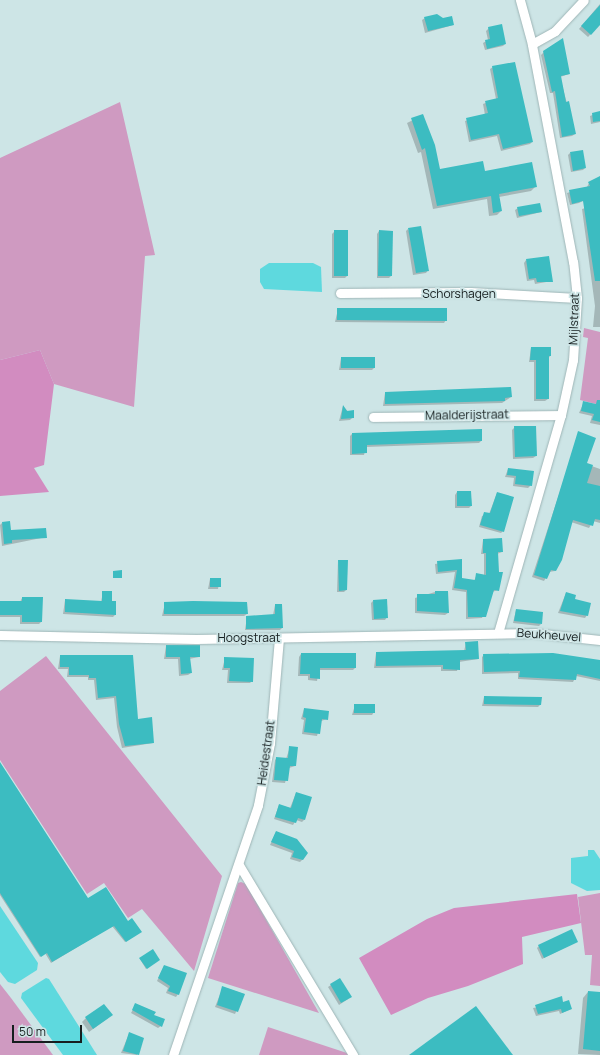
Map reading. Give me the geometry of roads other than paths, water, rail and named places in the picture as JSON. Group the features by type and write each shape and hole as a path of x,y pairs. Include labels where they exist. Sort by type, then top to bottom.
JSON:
{"street":[{"name":"Mijlstraat","path":"498,633 561,415 573,360 576,298 573,262 532,44 520,0"},
{"path":"532,44 556,31 584,0"},
{"name":"Schorshagen","path":"340,293 470,292 576,298"},
{"name":"Maalderijstraat","path":"373,417 561,415"},
{"name":"Beukheuvel","path":"498,633 534,632 600,640"},
{"name":"Hoogstraat","path":"0,635 279,638 498,633"},
{"name":"Heidestraat","path":"173,1055 239,865 258,805 268,750 279,638"},
{"path":"239,865 313,991 353,1055"}],"water":[{"path":"269,263 313,263 321,267 322,292 264,289 260,282 260,269"},
{"path":"588,850 594,850 600,859 600,890 587,891 571,883 571,858 588,856"},
{"path":"0,906 38,963 37,970 15,984 8,982 0,972"},
{"path":"46,978 49,979 97,1055 63,1055 21,998 22,993"}]}
